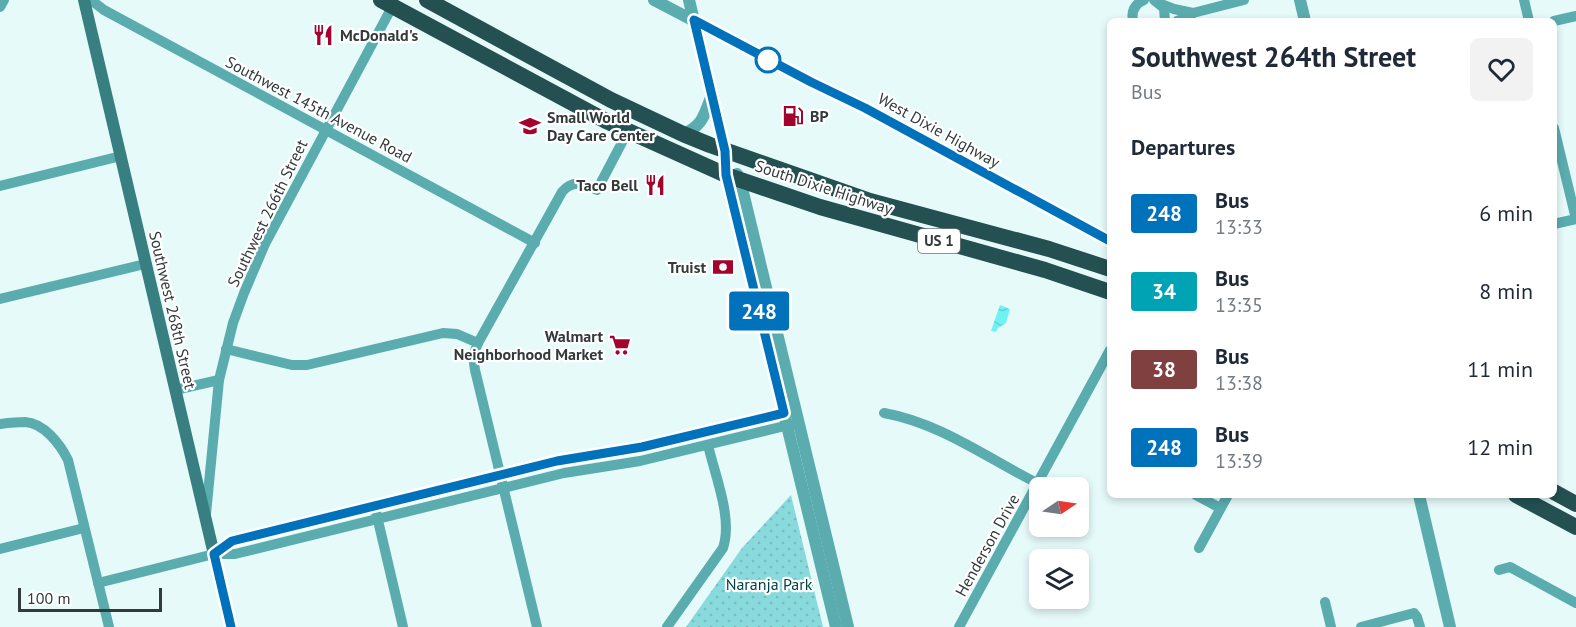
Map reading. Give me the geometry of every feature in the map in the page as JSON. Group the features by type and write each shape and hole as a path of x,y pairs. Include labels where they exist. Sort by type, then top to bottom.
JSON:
{"highway":[{"name":"South Dixie Highway","path":"427,0 611,100 725,151 870,201 1049,249 1107,268"},
{"name":"South Dixie Highway","path":"386,3 628,131 733,177 820,207 994,255 1107,291"},
{"path":"386,3 409,5 479,40 514,48"},
{"path":"1557,494 1576,504"},
{"path":"1522,498 1576,527"}],"main road":[{"name":"Southwest 268th Street","path":"84,0 231,627"}],"street":[{"path":"0,7 4,0"},
{"name":"Southwest 145th Avenue Road","path":"91,0 119,18 535,243"},
{"name":"West Dixie Highway","path":"654,0 865,108 1107,239"},
{"path":"689,0 791,418 836,627"},
{"path":"1132,10 1144,0"},
{"path":"1157,2 1193,13 1244,0"},
{"path":"1300,0 1304,18"},
{"path":"1524,0 1528,18"},
{"path":"1157,2 1166,12 1165,18"},
{"name":"Southwest 266th Street","path":"206,520 219,380 233,323 255,265 326,130 386,3"},
{"path":"1188,18 1193,13"},
{"path":"1557,20 1576,16"},
{"path":"683,134 701,123 712,95"},
{"path":"537,627 473,356 478,343 567,186 583,184 597,190 628,131"},
{"path":"1557,140 1576,219 1557,223"},
{"path":"0,186 121,156"},
{"path":"0,299 145,264"},
{"path":"226,349 292,364 307,365 443,333 457,334 478,343"},
{"name":"Henderson Drive","path":"1040,477 1107,355"},
{"path":"175,390 219,380"},
{"path":"884,413 911,419 933,428 1029,479"},
{"path":"98,583 214,554 235,554 564,473 634,463 708,445 791,418"},
{"path":"214,554 236,539 557,461 791,418"},
{"path":"791,418 848,627"},
{"path":"0,424 27,422 43,428 63,450 68,460 109,627"},
{"path":"667,627 726,540 726,517 708,445"},
{"name":"Henderson Drive","path":"959,627 1029,498"},
{"path":"1202,498 1220,508"},
{"path":"1199,548 1226,498"},
{"path":"1420,498 1450,627"},
{"path":"375,506 403,627"},
{"path":"0,549 84,528"},
{"path":"1499,570 1510,567 1576,603"},
{"path":"1325,602 1331,627"},
{"path":"1361,627 1414,613 1419,627"}],"green space":[{"name":"Naranja Park","path":"791,495 823,627 686,627 742,548"}],"water":[{"path":"1000,305 1010,309 1006,323 996,332 991,331"}],"bus line":[{"name":"248","path":"231,627 214,554 232,541 557,461 642,447 784,413 726,175 725,151 694,20 865,108 1107,239"}],"place":[{"name":"McDonald's","path":"323,35"},
{"name":"BP","path":"793,116"},
{"name":"Small World Day Care Center","path":"530,126"},
{"name":"Taco Bell","path":"655,185"},
{"name":"Truist","path":"723,267"},
{"name":"Walmart Neighborhood Market","path":"620,345"}]}
